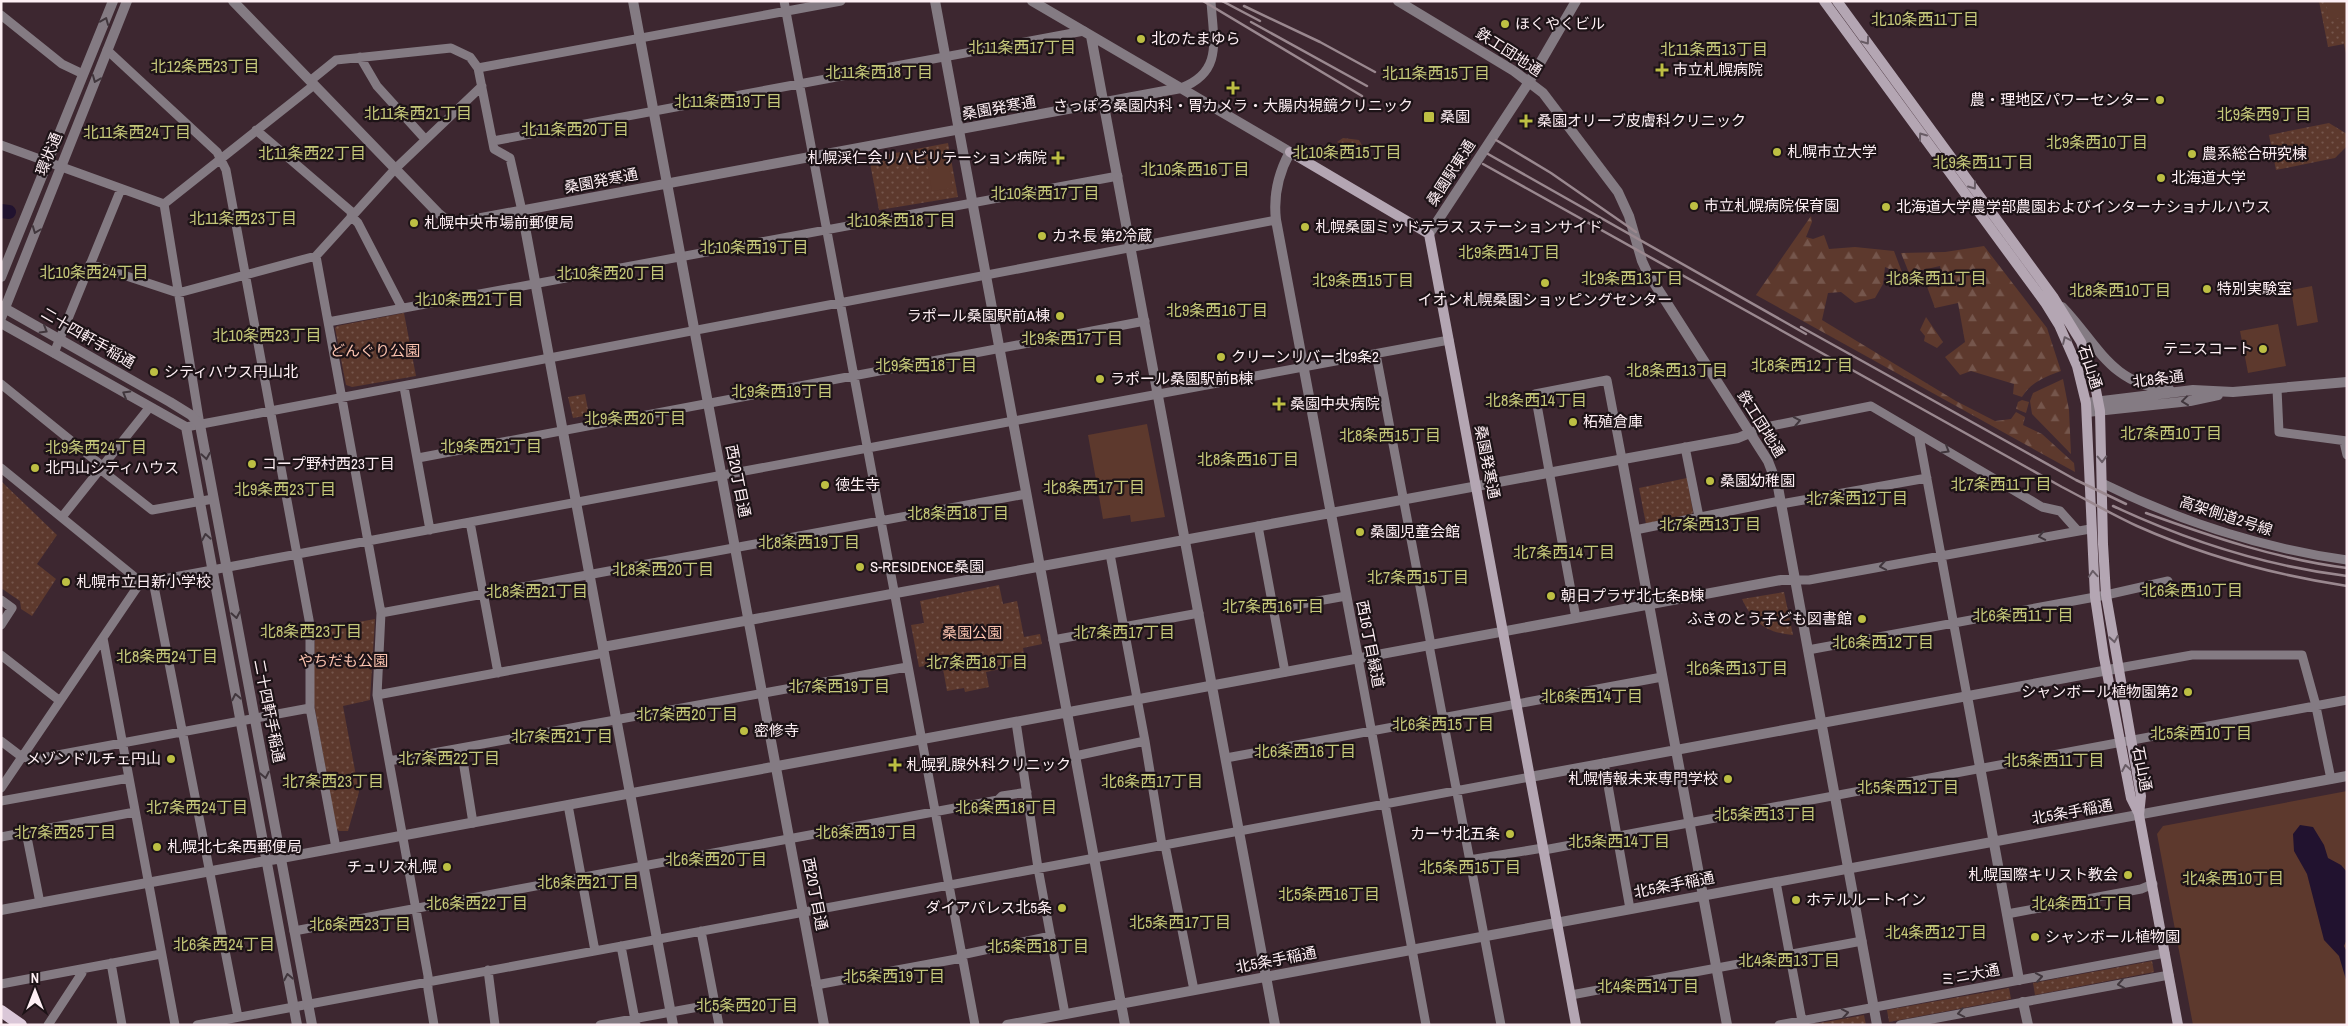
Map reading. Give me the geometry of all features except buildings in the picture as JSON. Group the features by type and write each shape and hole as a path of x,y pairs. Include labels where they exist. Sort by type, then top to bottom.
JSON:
{"main road":[{"name":"石山通","path":"1824,1 2046,304 2077,366 2086,408 2094,597 2107,670 2126,742"},
{"name":"石山通","path":"1838,1 2054,298 2081,342 2094,380 2099,406 2106,595 2119,668 2131,798 2140,815 2178,1025"},
{"path":"1290,152 1429,234"},
{"name":"桑園発寒通","path":"1429,234 1576,1025"},
{"path":"1,1012 20,1025"}],"street":[{"name":"環状通","path":"1,277 113,1"},
{"name":"環状通","path":"3,311 127,1"},
{"name":"桑園発寒通","path":"232,1 438,213 452,221 467,222 1181,88"},
{"name":"西20丁目通","path":"633,1 824,1025"},
{"path":"784,1 974,1025"},
{"path":"478,68 841,1"},
{"path":"935,1 1125,1025"},
{"path":"1032,1 1290,152"},
{"path":"1181,88 1197,82 1211,64 1213,50 1211,1"},
{"name":"鉄工団地通","path":"1398,1 1529,82 1543,93 1618,192 1627,212 1647,272 1750,433 1774,474 1878,1025"},
{"name":"桑園駅東通","path":"1429,234 1529,82 1576,1"},
{"path":"1,16 62,64 83,74"},
{"path":"492,141 800,84 1088,34"},
{"path":"1088,34 1118,176 1275,1025"},
{"path":"164,204 256,130 312,83 336,60 451,48 470,58 478,68 494,149 510,158 522,211 673,1025"},
{"path":"107,50 216,152 226,170 310,625 310,708 336,848"},
{"path":"360,57 377,86 425,139"},
{"path":"90,264 178,293 316,256 395,169 482,86"},
{"path":"256,130 353,215 402,308"},
{"path":"1,145 164,204"},
{"name":"西16丁目緑道","path":"1290,152 1276,186 1276,220 1426,1025"},
{"path":"328,322 1118,176"},
{"path":"54,353 121,188"},
{"path":"164,204 200,425"},
{"path":"186,427 1276,220"},
{"path":"316,256 381,613 377,695 428,976 434,1025"},
{"path":"2054,298 2071,316 2105,360 2128,378 2161,388 2193,390"},
{"name":"二十四軒手稲通","path":"3,311 60,339 170,402 191,415 200,425 312,1025"},
{"path":"418,458 1145,322"},
{"name":"二十四軒手稲通","path":"1,323 149,408 186,427 297,1025"},
{"path":"1,788 138,586 142,583 1449,340"},
{"path":"1376,354 1442,718 1501,1025"},
{"path":"1576,618 1535,394 1607,380 1727,1025"},
{"name":"北8条通","path":"2086,408 2193,390 2233,392 2347,382"},
{"path":"1,384 152,510 213,499"},
{"path":"404,387 430,530"},
{"path":"2277,389 2279,432 2345,442 2347,455"},
{"name":"北8条通","path":"2099,406 2190,401 2233,392"},
{"path":"377,695 498,673 749,621 1685,447 1750,433 1761,428 1871,406 2042,507 2060,511 2078,530"},
{"path":"62,517 149,408"},
{"path":"1919,436 2019,980"},
{"path":"1685,447 1699,517"},
{"path":"1,468 142,583"},
{"path":"1635,530 1699,517 1927,478"},
{"name":"高架側道2号線","path":"2102,484 2175,515 2217,530 2284,548 2347,560"},
{"path":"381,613 1026,494"},
{"path":"470,522 498,673"},
{"path":"1258,526 1285,672"},
{"path":"1,910 1649,604 1782,580 1809,580 2090,529"},
{"path":"1110,554 1138,699 1163,845 1194,990"},
{"path":"153,581 182,731 185,735 238,1017"},
{"path":"1808,650 2106,595 2168,581"},
{"path":"1273,609 1346,596"},
{"path":"1,600 12,608 1,625"},
{"path":"1053,640 1199,613"},
{"path":"103,638 175,1025"},
{"path":"197,1025 2192,655 2298,653 2305,658 2331,779"},
{"path":"1,656 60,701"},
{"path":"389,761 908,667"},
{"path":"1226,758 1662,677"},
{"path":"1469,860 1618,836 2347,700"},
{"path":"1,741 22,757 36,758 310,708"},
{"path":"1016,722 1038,868 1065,1014"},
{"path":"1075,756 1145,741"},
{"path":"461,748 473,823"},
{"path":"1604,763 1630,909"},
{"name":"北5条手稲通","path":"1007,1025 2347,776"},
{"path":"1,801 129,778"},
{"path":"294,931 935,812 998,800 1002,796 1027,792"},
{"path":"568,805 595,951"},
{"path":"1,837 135,812"},
{"path":"26,832 40,903"},
{"path":"1776,882 1802,1020"},
{"path":"2007,914 2141,889 2153,884"},
{"path":"701,931 719,1025"},
{"path":"816,985 1051,936"},
{"path":"1571,995 1862,941"},
{"path":"621,946 635,1022"},
{"name":"ミニ大通","path":"1780,1025 2165,953"},
{"path":"1,984 162,954"},
{"path":"111,963 122,1025"},
{"path":"48,1025 82,973 81,969"},
{"path":"488,970 495,1025"},
{"path":"1900,1025 2169,975"},
{"path":"2023,1002 2028,1025"},
{"path":"600,1025 635,1022 715,1004"}],"green space":[{"path":"2319,1 2347,1 2347,58 2344,44 2328,47"},
{"path":"2326,1 2347,1 2347,16 2329,20"},
{"path":"2329,123 2347,134 2347,146 2335,158 2276,170 2269,135"},
{"path":"1343,138 1359,140 1366,152 1366,158 1337,142"},
{"path":"948,143 958,197 879,210 869,158"},
{"path":"947,156 953,188 932,191 926,159"},
{"path":"1811,216 1812,222 1806,237 1813,239 1824,235 1829,249 1855,247 1894,251 1903,275 1885,267 1883,284 1875,298 1855,303 1841,292 1828,293 1822,320 1956,401 1995,421 2011,419 2016,412 2025,417 2023,425 2042,434 2074,463 2075,472 1756,295"},
{"path":"1984,246 2047,328 2061,371 2034,384 2022,397 2013,394 2014,384 1971,371 1960,375 1945,357 1965,342 1958,303 1935,308 1926,284 1943,279 1940,266 1909,273 1901,253 1945,252"},
{"path":"2312,286 2318,322 2297,326 2291,290"},
{"name":"どんぐり公園","path":"404,313 416,376 352,387 346,385 335,328 337,326"},
{"path":"1926,317 1943,342 1937,348 1924,341 1925,336 1920,330"},
{"name":"テニスコート","path":"2278,324 2286,366 2248,373 2240,331"},
{"path":"2063,379 2069,410 2071,454 2032,414 2030,401 2033,393"},
{"path":"585,394 589,415 573,418 568,397"},
{"path":"2022,400 2029,402 2026,413 2016,409 2018,402"},
{"path":"1147,424 1165,517 1131,522 1130,515 1103,519 1088,435"},
{"path":"1687,478 1693,512 1691,515 1646,524 1639,488"},
{"path":"1,481 57,535 37,564 56,579 32,616 21,609 20,601 1,588"},
{"name":"桑園公園","path":"999,585 1003,604 1017,601 1024,637 1040,634 1042,644 1023,648 1026,664 986,672 989,687 965,692 964,688 947,691 942,663 919,667 911,625 924,623 920,601"},
{"path":"1784,592 1793,635 1776,632 1762,625 1751,614 1742,599"},
{"name":"やちだも公園","path":"375,619 370,700 343,706 359,792 348,831 339,831 336,828 313,698 315,630"},
{"path":"2347,791 2347,1025 2193,1025 2157,834 2163,826"},
{"path":"2152,961 2154,972 2035,995 2033,983"},
{"path":"2009,988 2011,999 1889,1022 1887,1010"},
{"path":"1864,1015 1866,1025 1809,1025"}],"shaded area":[{"path":"2300,825 2313,827 2324,845 2328,858 2341,865 2347,872 2347,939 2344,946 2347,952 2347,983 2339,956 2324,940 2307,874 2294,851 2293,834"}],"waterway":[{"path":"1,211 9,212"}],"railway":[{"path":"1203,1 1362,96"},
{"path":"1222,1 1260,21"},
{"path":"1244,6 1320,42 1375,72"},
{"path":"1251,22 1367,86"},
{"path":"1496,140 1551,173 1636,232"},
{"path":"1488,154 1806,334"},
{"path":"1483,164 2062,487 2127,521 2162,537 2240,563 2293,576 2347,586"},
{"path":"1801,327 2076,480 2126,504"},
{"path":"2113,506 2198,541 2257,559 2316,572 2347,576"},
{"path":"2146,513 2270,553 2347,568"}],"place":[{"name":"ほくやくビル","path":"1505,24"},
{"name":"北のたまゆら","path":"1141,39"},
{"name":"市立札幌病院","path":"1662,70"},
{"name":"さっぽろ桑園内科・胃カメラ・大腸内視鏡クリニック","path":"1233,88"},
{"name":"農・理地区パワーセンター","path":"2160,100"},
{"name":"桑園","path":"1429,117"},
{"name":"桑園オリーブ皮膚科クリニック","path":"1526,121"},
{"name":"札幌市立大学","path":"1777,152"},
{"name":"農系総合研究棟","path":"2192,154"},
{"name":"札幌渓仁会リハビリテーション病院","path":"1058,158"},
{"name":"北海道大学","path":"2161,178"},
{"name":"市立札幌病院保育園","path":"1694,206"},
{"name":"北海道大学農学部農園およびインターナショナルハウス","path":"1886,207"},
{"name":"札幌中央市場前郵便局","path":"414,223"},
{"name":"札幌桑園ミッドテラス ステーションサイド","path":"1305,227"},
{"name":"カネ長 第2冷蔵","path":"1042,236"},
{"name":"イオン札幌桑園ショッピングセンター","path":"1545,283"},
{"name":"特別実験室","path":"2207,289"},
{"name":"ラポール桑園駅前A棟","path":"1060,316"},
{"name":"テニスコート","path":"2263,349"},
{"name":"クリーンリバー北9条2","path":"1221,357"},
{"name":"シティハウス円山北","path":"154,372"},
{"name":"ラポール桑園駅前B棟","path":"1100,379"},
{"name":"桑園中央病院","path":"1279,404"},
{"name":"柘殖倉庫","path":"1573,422"},
{"name":"コープ野村西23丁目","path":"252,464"},
{"name":"北円山シティハウス","path":"35,468"},
{"name":"桑園幼稚園","path":"1710,481"},
{"name":"徳生寺","path":"825,485"},
{"name":"桑園児童会館","path":"1360,532"},
{"name":"S-RESIDENCE桑園","path":"860,567"},
{"name":"札幌市立日新小学校","path":"66,582"},
{"name":"朝日プラザ北七条B棟","path":"1551,596"},
{"name":"ふきのとう子ども図書館","path":"1862,619"},
{"name":"シャンボール植物園第2","path":"2188,692"},
{"name":"密修寺","path":"744,731"},
{"name":"メゾンドルチェ円山","path":"171,759"},
{"name":"札幌乳腺外科クリニック","path":"895,765"},
{"name":"札幌情報未来専門学校","path":"1728,779"},
{"name":"カーサ北五条","path":"1510,834"},
{"name":"札幌北七条西郵便局","path":"157,847"},
{"name":"チュリス札幌","path":"447,867"},
{"name":"札幌国際キリスト教会","path":"2128,875"},
{"name":"ホテルルートイン","path":"1796,900"},
{"name":"ダイアパレス北5条","path":"1062,908"},
{"name":"シャンボール植物園","path":"2035,937"}],"district":[{"name":"北10条西11丁目","path":"1925,19"},
{"name":"北11条西17丁目","path":"1022,47"},
{"name":"北11条西13丁目","path":"1714,49"},
{"name":"北12条西23丁目","path":"205,66"},
{"name":"北11条西18丁目","path":"879,72"},
{"name":"北11条西15丁目","path":"1436,73"},
{"name":"北11条西19丁目","path":"728,101"},
{"name":"北11条西21丁目","path":"418,113"},
{"name":"北9条西9丁目","path":"2264,114"},
{"name":"北11条西20丁目","path":"575,129"},
{"name":"北11条西24丁目","path":"137,132"},
{"name":"北9条西10丁目","path":"2097,142"},
{"name":"北10条西15丁目","path":"1347,152"},
{"name":"北11条西22丁目","path":"312,153"},
{"name":"北9条西11丁目","path":"1983,162"},
{"name":"北10条西16丁目","path":"1195,169"},
{"name":"北10条西17丁目","path":"1045,193"},
{"name":"北11条西23丁目","path":"243,218"},
{"name":"北10条西18丁目","path":"901,220"},
{"name":"北10条西19丁目","path":"754,247"},
{"name":"北9条西14丁目","path":"1509,252"},
{"name":"北10条西24丁目","path":"94,272"},
{"name":"北10条西20丁目","path":"611,273"},
{"name":"北9条西13丁目","path":"1632,278"},
{"name":"北8条西11丁目","path":"1936,278"},
{"name":"北9条西15丁目","path":"1363,280"},
{"name":"北8条西10丁目","path":"2120,290"},
{"name":"北10条西21丁目","path":"469,299"},
{"name":"北9条西16丁目","path":"1217,310"},
{"name":"北10条西23丁目","path":"267,335"},
{"name":"北9条西17丁目","path":"1072,338"},
{"name":"北9条西18丁目","path":"926,365"},
{"name":"北8条西12丁目","path":"1802,365"},
{"name":"北8条西13丁目","path":"1677,370"},
{"name":"北9条西19丁目","path":"782,391"},
{"name":"北8条西14丁目","path":"1536,400"},
{"name":"北9条西20丁目","path":"635,418"},
{"name":"北7条西10丁目","path":"2171,433"},
{"name":"北8条西15丁目","path":"1390,435"},
{"name":"北9条西21丁目","path":"491,446"},
{"name":"北9条西24丁目","path":"96,447"},
{"name":"北8条西16丁目","path":"1248,459"},
{"name":"北7条西11丁目","path":"2001,484"},
{"name":"北8条西17丁目","path":"1094,487"},
{"name":"北9条西23丁目","path":"285,489"},
{"name":"北7条西12丁目","path":"1857,498"},
{"name":"北8条西18丁目","path":"958,513"},
{"name":"北7条西13丁目","path":"1710,524"},
{"name":"北8条西19丁目","path":"809,542"},
{"name":"北7条西14丁目","path":"1564,552"},
{"name":"北8条西20丁目","path":"663,569"},
{"name":"北7条西15丁目","path":"1418,577"},
{"name":"北6条西10丁目","path":"2192,590"},
{"name":"北8条西21丁目","path":"537,591"},
{"name":"北7条西16丁目","path":"1273,606"},
{"name":"北6条西11丁目","path":"2023,615"},
{"name":"北8条西23丁目","path":"311,631"},
{"name":"北7条西17丁目","path":"1124,632"},
{"name":"北6条西12丁目","path":"1883,642"},
{"name":"北8条西24丁目","path":"167,656"},
{"name":"北7条西18丁目","path":"977,662"},
{"name":"北6条西13丁目","path":"1737,668"},
{"name":"北7条西19丁目","path":"839,686"},
{"name":"北6条西14丁目","path":"1592,696"},
{"name":"北7条西20丁目","path":"687,714"},
{"name":"北6条西15丁目","path":"1443,724"},
{"name":"北5条西10丁目","path":"2201,733"},
{"name":"北7条西21丁目","path":"562,736"},
{"name":"北6条西16丁目","path":"1305,751"},
{"name":"北7条西22丁目","path":"449,758"},
{"name":"北5条西11丁目","path":"2054,760"},
{"name":"北7条西23丁目","path":"333,781"},
{"name":"北6条西17丁目","path":"1152,781"},
{"name":"北5条西12丁目","path":"1908,787"},
{"name":"北7条西24丁目","path":"197,807"},
{"name":"北6条西18丁目","path":"1006,807"},
{"name":"北5条西13丁目","path":"1765,814"},
{"name":"北7条西25丁目","path":"65,832"},
{"name":"北6条西19丁目","path":"866,832"},
{"name":"北5条西14丁目","path":"1619,841"},
{"name":"北6条西20丁目","path":"716,859"},
{"name":"北5条西15丁目","path":"1470,867"},
{"name":"北4条西10丁目","path":"2233,878"},
{"name":"北6条西21丁目","path":"588,882"},
{"name":"北5条西16丁目","path":"1329,894"},
{"name":"北6条西22丁目","path":"477,903"},
{"name":"北4条西11丁目","path":"2082,903"},
{"name":"北5条西17丁目","path":"1180,922"},
{"name":"北6条西23丁目","path":"360,924"},
{"name":"北4条西12丁目","path":"1936,932"},
{"name":"北6条西24丁目","path":"224,944"},
{"name":"北5条西18丁目","path":"1038,946"},
{"name":"北4条西13丁目","path":"1789,960"},
{"name":"北5条西19丁目","path":"894,976"},
{"name":"北4条西14丁目","path":"1648,986"},
{"name":"北5条西20丁目","path":"747,1005"}]}
